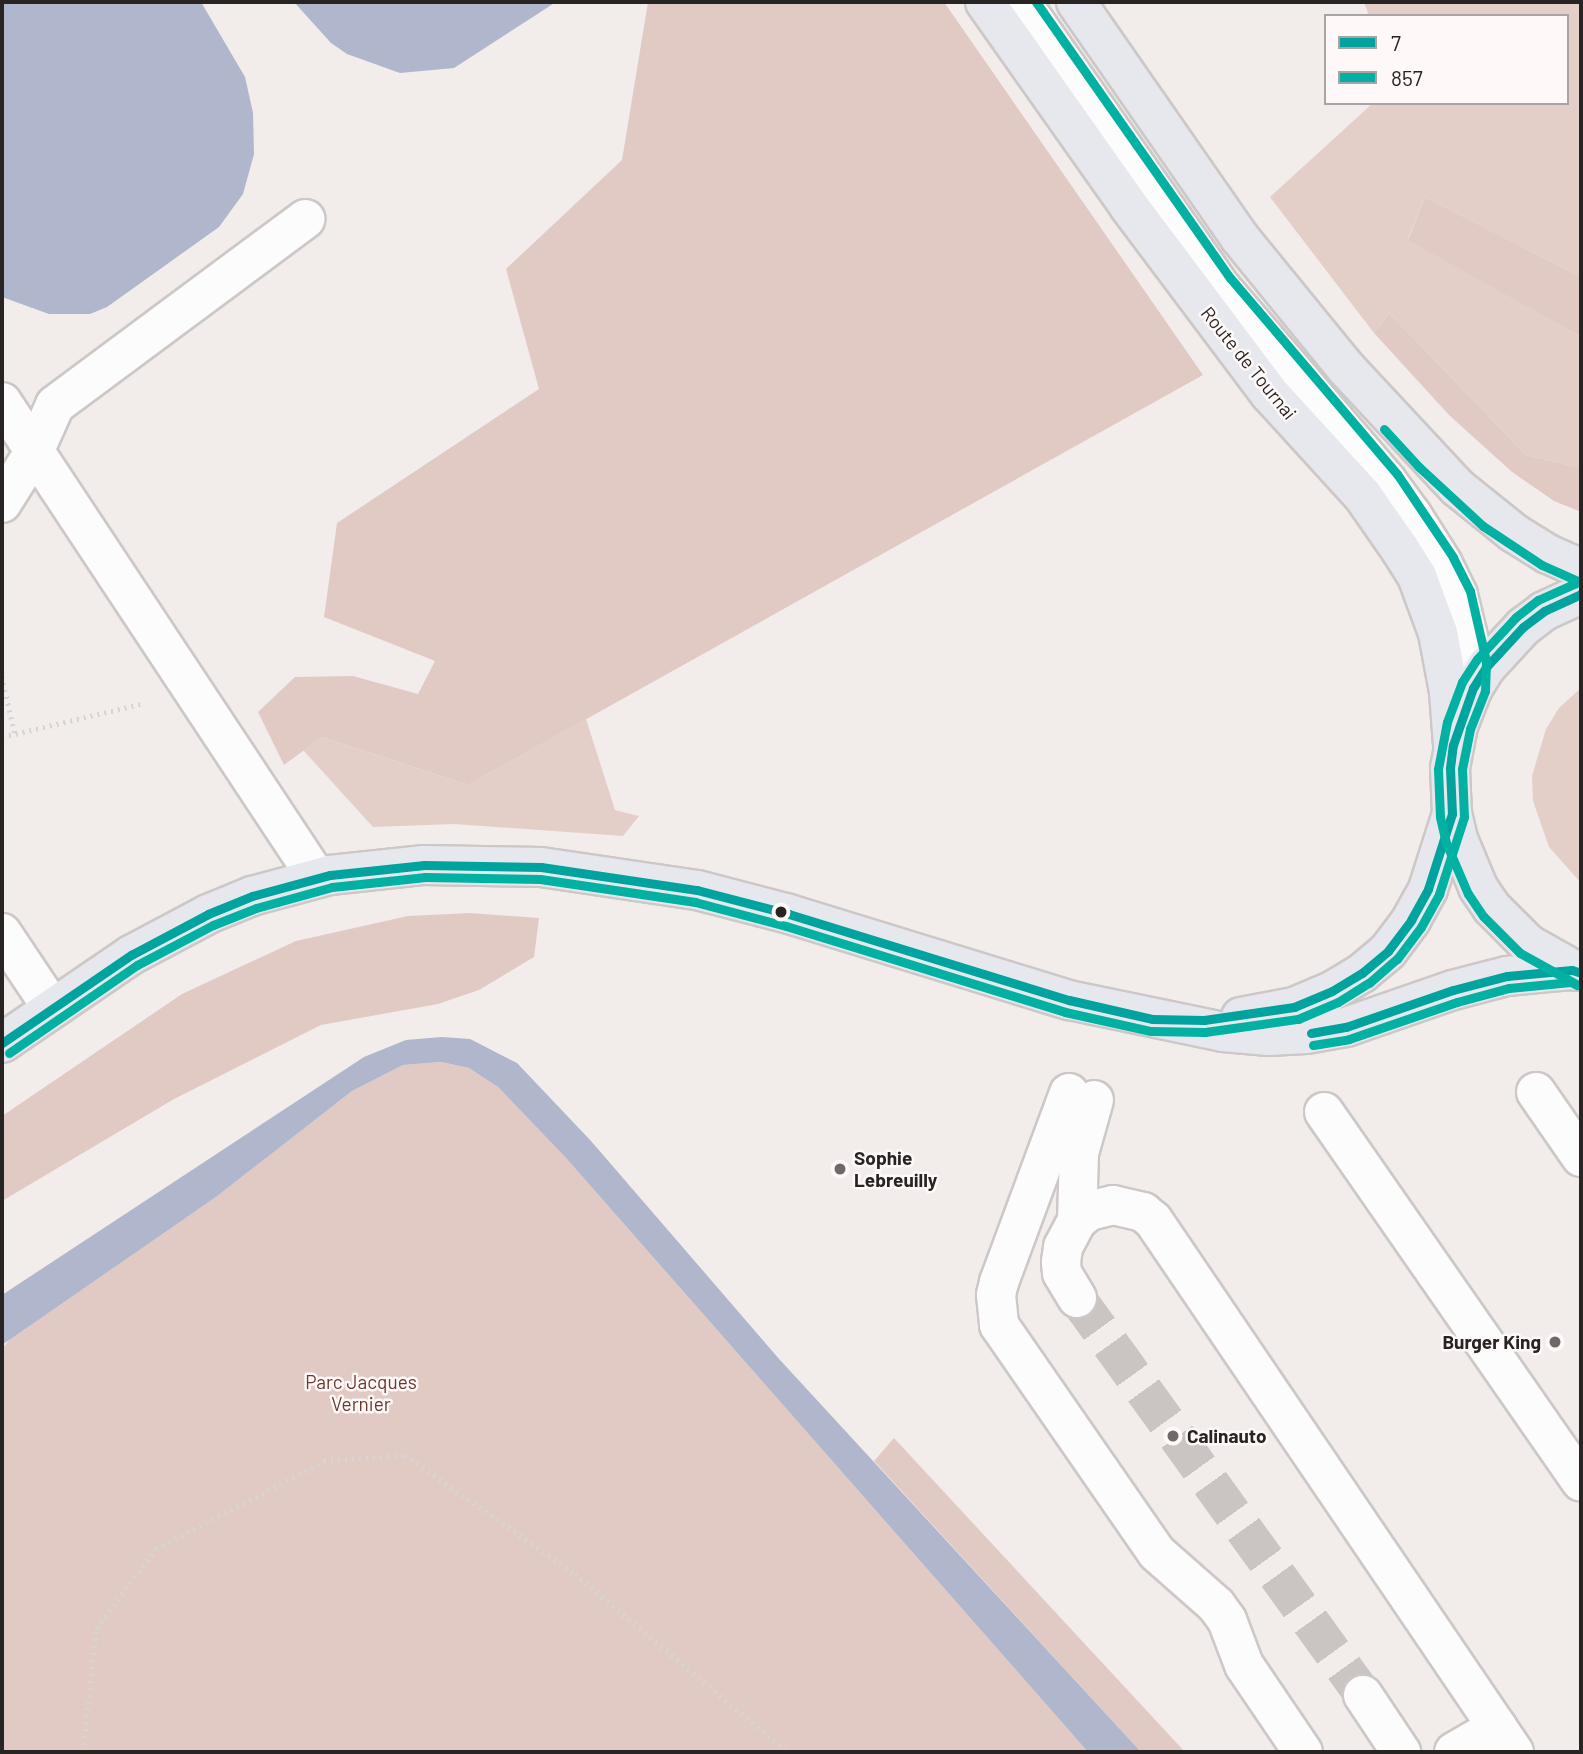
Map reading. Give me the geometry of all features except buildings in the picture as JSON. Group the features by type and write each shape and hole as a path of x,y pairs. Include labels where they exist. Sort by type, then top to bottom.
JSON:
{"main road":[{"name":"Route de Tournai","path":"985,2 1128,205 1261,383 1363,496 1417,576 1438,633 1450,692 1453,746"},
{"path":"1076,2 1240,238 1346,368 1427,458 1458,488 1514,533 1548,555 1581,569"},
{"path":"1577,971 1528,944 1492,908 1466,864 1452,814 1450,768 1453,746 1473,688 1495,655 1523,627 1544,611 1581,594"},
{"path":"1152,1019 1204,1020 1294,1007 1332,991 1362,973 1388,951 1411,920 1427,889 1452,814"},
{"path":"2,1043 131,955 208,914 251,896 317,878 378,868 485,864 541,867 642,880 789,914 1069,1000 1223,1032 1269,1036 1306,1034 1346,1027 1488,980 1577,971"}],"lane":[{"path":"1021,2 1220,286 1387,481 1412,515 1443,564 1458,596 1474,661 1473,688"},
{"path":"2,503 34,452 55,405 305,219"},
{"path":"2,402 317,878"},
{"path":"2,933 52,1009"},
{"path":"1536,1092 1581,1157"},
{"path":"1077,1298 1062,1273 1061,1262 1063,1247 1077,1220 1081,1096 999,1282 996,1295 999,1325 1157,1553 1216,1605 1227,1620 1244,1665 1303,1752"},
{"path":"1324,1112 1581,1482"},
{"path":"1077,1220 1089,1211 1113,1205 1143,1212 1163,1230 1506,1740 1454,1752"},
{"path":"1363,1695 1401,1752"}],"path":[{"path":"2,676 15,734"},
{"path":"2,737 194,692"},
{"path":"83,1752 96,1628 156,1549 324,1461 405,1455 575,1574 787,1752"}],"shaded area":[{"path":"1364,2 1581,2 1581,277 1425,197 1408,239 1581,337 1581,468 1526,455 1389,313 1374,333 1270,197 1371,105 1569,105 1569,14 1368,14"},
{"path":"1581,688 1581,883 1549,847 1533,801 1532,776 1546,729 1559,708"},
{"path":"586,719 615,810 639,816 623,836 454,824 373,827 303,750 322,737 468,785"}],"green space":[{"path":"648,2 944,2 1203,375 468,785 322,737 284,765 258,712 295,677 353,676 418,694 435,661 324,617 337,523 539,389 506,269 622,160"},
{"path":"1425,197 1581,277 1581,337 1408,240"},
{"path":"1389,313 1526,455 1581,468 1581,512 1554,501 1512,472 1449,415 1374,333"},
{"path":"470,913 539,918 534,957 479,990 438,1004 321,1025 174,1099 2,1201 2,1116 182,994 296,941 408,916"},
{"name":"Parc Jacques Vernier","path":"441,1062 469,1068 498,1087 566,1158 1088,1752 2,1752 2,1349 9,1340 216,1197 352,1091 403,1065"},
{"path":"894,1438 1185,1752 1141,1752 874,1461"}],"water":[{"path":"2,2 201,2 245,77 253,113 254,154 243,194 219,227 107,307 90,314 49,314 2,297"},
{"path":"294,2 556,2 454,68 400,73 347,54 331,43"},
{"path":"442,1037 470,1039 517,1063 591,1141 780,1360 1141,1752 1088,1752 566,1158 498,1087 469,1068 441,1062 403,1065 352,1091 216,1197 2,1345 2,1295 364,1057 406,1040"}],"tunnel":[{"path":"1077,1298 1363,1695"}],"transit line":[{"name":"857","path":"9,1053 137,965 213,925 256,908 332,887 425,877 540,879 695,902 786,926 1065,1012 1151,1031 1205,1032 1298,1019 1338,1002 1369,983 1397,959 1421,927 1439,894 1464,817 1462,769 1470,729 1485,691 1486,661 1470,591 1453,557 1397,474 1230,278 1036,2"},
{"name":"857","path":"1384,429 1419,467 1483,526 1542,565 1576,580"},
{"name":"857","path":"1576,583 1538,600 1516,617 1477,659 1462,682 1447,722 1438,769 1440,817 1446,843 1468,894 1483,916 1520,953 1576,984"},
{"name":"7","path":"2,1043 131,955 208,914 252,896 330,875 424,865 541,867 697,890 789,914 1069,1000 1152,1019 1204,1020 1294,1007 1332,991 1362,973 1388,951 1411,920 1428,889 1452,814 1450,768 1453,745 1473,688 1487,666 1523,627 1544,611 1581,594"},
{"name":"7","path":"1311,1033 1346,1027 1453,990 1507,976 1572,970 1581,973"},
{"name":"857","path":"1313,1045 1349,1039 1457,1002 1509,988 1571,982 1577,985"}],"place":[{"name":"Sophie Lebreuilly","path":"840,1169"},
{"name":"Burger King","path":"1555,1342"},
{"name":"Calinauto","path":"1173,1436"}]}
